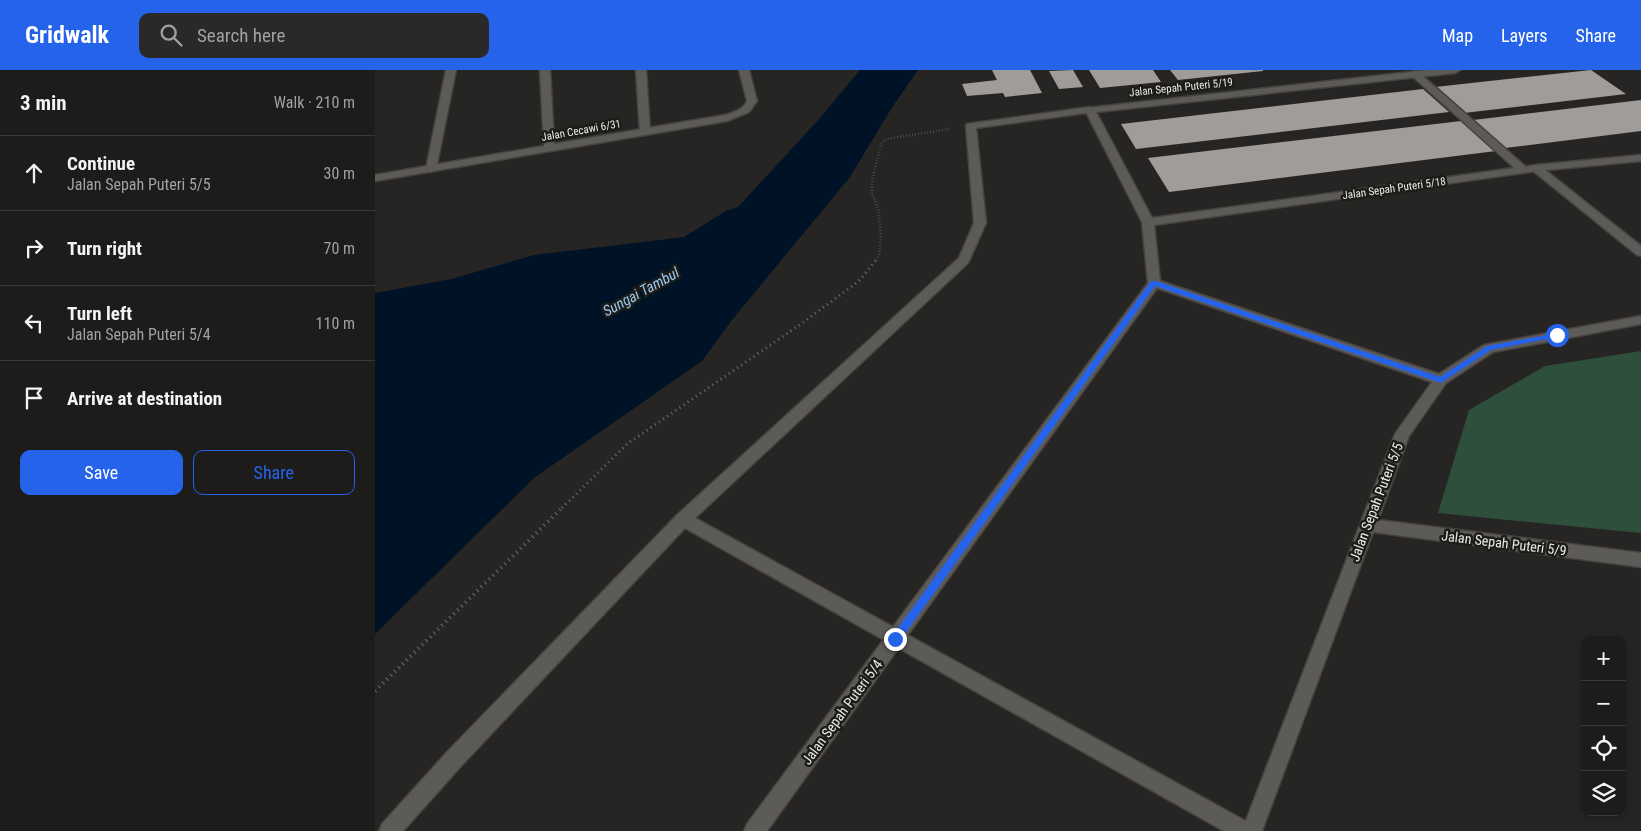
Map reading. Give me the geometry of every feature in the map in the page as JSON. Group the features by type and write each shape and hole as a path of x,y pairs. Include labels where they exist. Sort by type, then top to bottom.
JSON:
{"street":[{"path":"431,169 451,70"},
{"path":"545,70 549,148"},
{"path":"641,70 645,132"},
{"name":"Jalan Cecawi 6/31","path":"375,178 727,118 748,110 754,98 744,70"},
{"name":"Jalan Sepah Puteri 5/19","path":"971,126 1089,110 1455,70"},
{"path":"1415,74 1523,170"},
{"path":"1089,110 1148,222 1154,283 1441,380"},
{"path":"389,831 455,758 683,519 964,260 980,224 971,126"},
{"name":"Jalan Sepah Puteri 5/18","path":"1148,222 1536,168 1641,158"},
{"path":"1536,168 1641,252"},
{"name":"Jalan Sepah Puteri 5/4","path":"754,831 1154,283"},
{"name":"Jalan Sepah Puteri 5/5","path":"1252,831 1402,434 1441,380 1489,348 1641,320"},
{"path":"683,519 895,639 1244,831"},
{"name":"Jalan Sepah Puteri 5/9","path":"1367,525 1641,560"}],"path":[{"path":"375,691 627,444 801,324 859,281 879,256 881,236 878,208 872,194 872,181 881,144 887,139 971,126"}],"green space":[{"path":"1641,351 1641,533 1438,513 1469,410 1545,366"}],"water":[{"name":"Sungai Tambul","path":"860,70 918,70 891,109 850,177 732,320 702,361 534,478 375,634 375,293 451,279 534,255 684,237 726,211 738,207 820,118"}],"building":[{"path":"992,70 1030,70 1042,93 1005,97 1003,93 967,96 962,84 997,80"},
{"path":"1073,70 1083,87 1059,89 1049,71"},
{"path":"1089,70 1153,70 1161,82 1100,88"},
{"path":"1170,70 1263,70 1263,71 1178,80"},
{"path":"1591,70 1626,94 1464,113 1435,87"},
{"path":"1423,89 1449,112 1136,149 1121,124"},
{"path":"1641,100 1641,131 1505,148 1473,120"},
{"path":"1461,121 1496,151 1169,192 1148,158"}],"route":[{"path":"895,639 1154,283 1441,380 1489,348 1557,335"}]}
